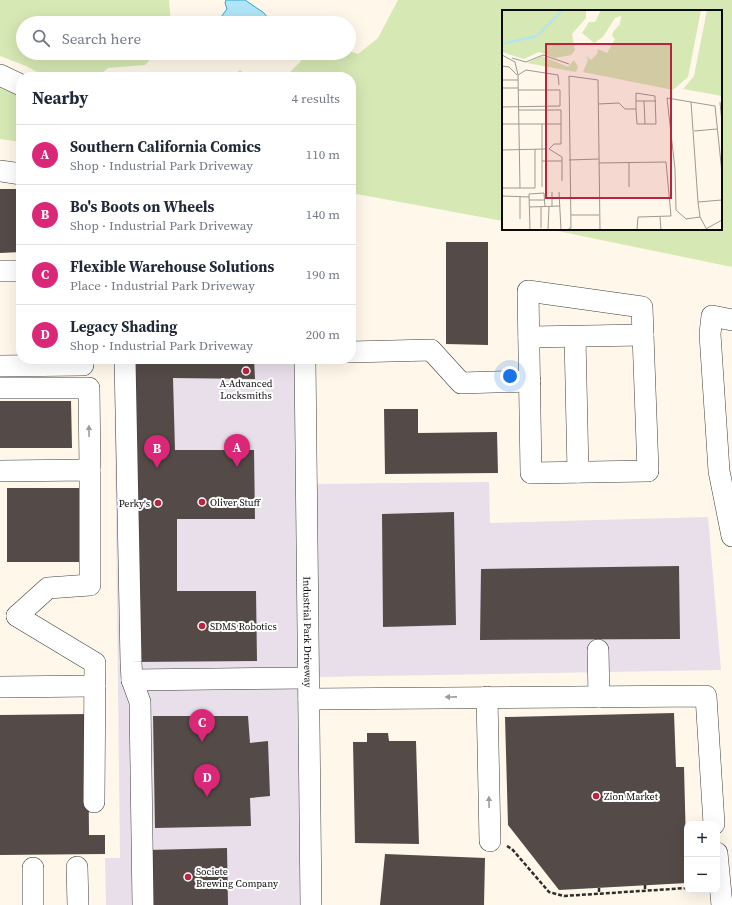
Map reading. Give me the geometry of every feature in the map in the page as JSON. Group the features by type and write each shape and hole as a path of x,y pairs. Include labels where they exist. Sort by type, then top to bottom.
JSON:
{"street":[{"path":"0,75 16,83"},
{"path":"0,171 16,173"},
{"path":"0,271 16,271"},
{"path":"528,290 642,307 643,335 648,471 531,473 528,290"},
{"path":"732,320 712,316 710,334 719,471 732,536"},
{"path":"529,337 643,335"},
{"path":"575,337 578,472"},
{"path":"356,352 431,350 461,383 530,381"},
{"path":"0,366 83,364"},
{"path":"125,364 132,680 140,702 143,905"},
{"name":"Industrial Park Driveway","path":"305,364 312,905"},
{"path":"0,388 89,388 90,585 48,588 8,617 95,663 94,802"},
{"path":"0,471 90,470"},
{"path":"598,650 599,696"},
{"path":"132,680 308,678"},
{"path":"0,687 95,686"},
{"path":"487,696 496,841"},
{"path":"309,699 487,696 706,696 714,821"},
{"path":"717,857 722,905"},
{"path":"77,867 78,905"},
{"path":"33,868 33,905"}],"path":[{"path":"496,841 548,892 564,896 684,888"},
{"path":"645,885 645,890"},
{"path":"599,888 599,893"}],"shaded area":[{"path":"114,364 314,364 312,484 489,482 490,523 708,517 721,670 316,677 320,905 106,905 105,858 120,858"}],"green space":[{"path":"0,0 169,0 170,16 16,16 16,60 150,60 145,65 108,68 104,72 37,72 0,56"},
{"path":"398,0 732,0 732,267 553,230 722,230 722,10 502,10 502,221 356,194 356,72 290,72 301,60 356,60 356,53 358,54 378,38"},
{"path":"0,84 16,89 16,141 0,139"}],"water":[{"path":"226,0 245,0 266,16 222,16 227,9 225,3"}],"building":[{"path":"0,189 16,189 16,252 0,253"},
{"path":"446,242 488,242 488,345 446,344"},
{"path":"132,364 254,364 255,379 173,378 175,450 254,450 255,519 177,519 177,591 256,591 257,661 134,662"},
{"path":"0,401 71,401 72,448 0,448"},
{"path":"384,409 418,409 418,433 497,432 498,473 385,474"},
{"path":"7,488 82,488 82,562 7,562"},
{"path":"454,512 456,625 383,627 382,514"},
{"path":"679,566 680,639 480,640 481,569"},
{"name":"Zion Market","path":"674,713 676,767 684,767 685,821 684,821 684,883 559,890 508,825 505,717"},
{"path":"88,714 89,835 105,835 105,854 0,855 0,715"},
{"path":"153,716 248,716 250,743 268,741 270,796 250,798 251,826 155,828"},
{"path":"367,733 388,733 389,741 416,741 419,844 355,843 353,742 367,742"},
{"name":"Societe Brewing Company","path":"227,848 228,905 149,905 148,850"},
{"path":"385,854 485,858 484,905 380,905"}],"place":[{"name":"A-Advanced Locksmiths","path":"246,371"},
{"name":"Southern California Comics","path":"237,467"},
{"name":"Bo's Boots on Wheels","path":"157,468"},
{"name":"Oliver Stuff","path":"202,502"},
{"name":"Perky's","path":"158,503"},
{"name":"SDMS Robotics","path":"202,626"},
{"name":"Flexible Warehouse Solutions","path":"202,742"},
{"name":"Zion Market","path":"596,796"},
{"name":"Legacy Shading","path":"207,797"},
{"name":"Societe Brewing Company","path":"188,877"}]}
